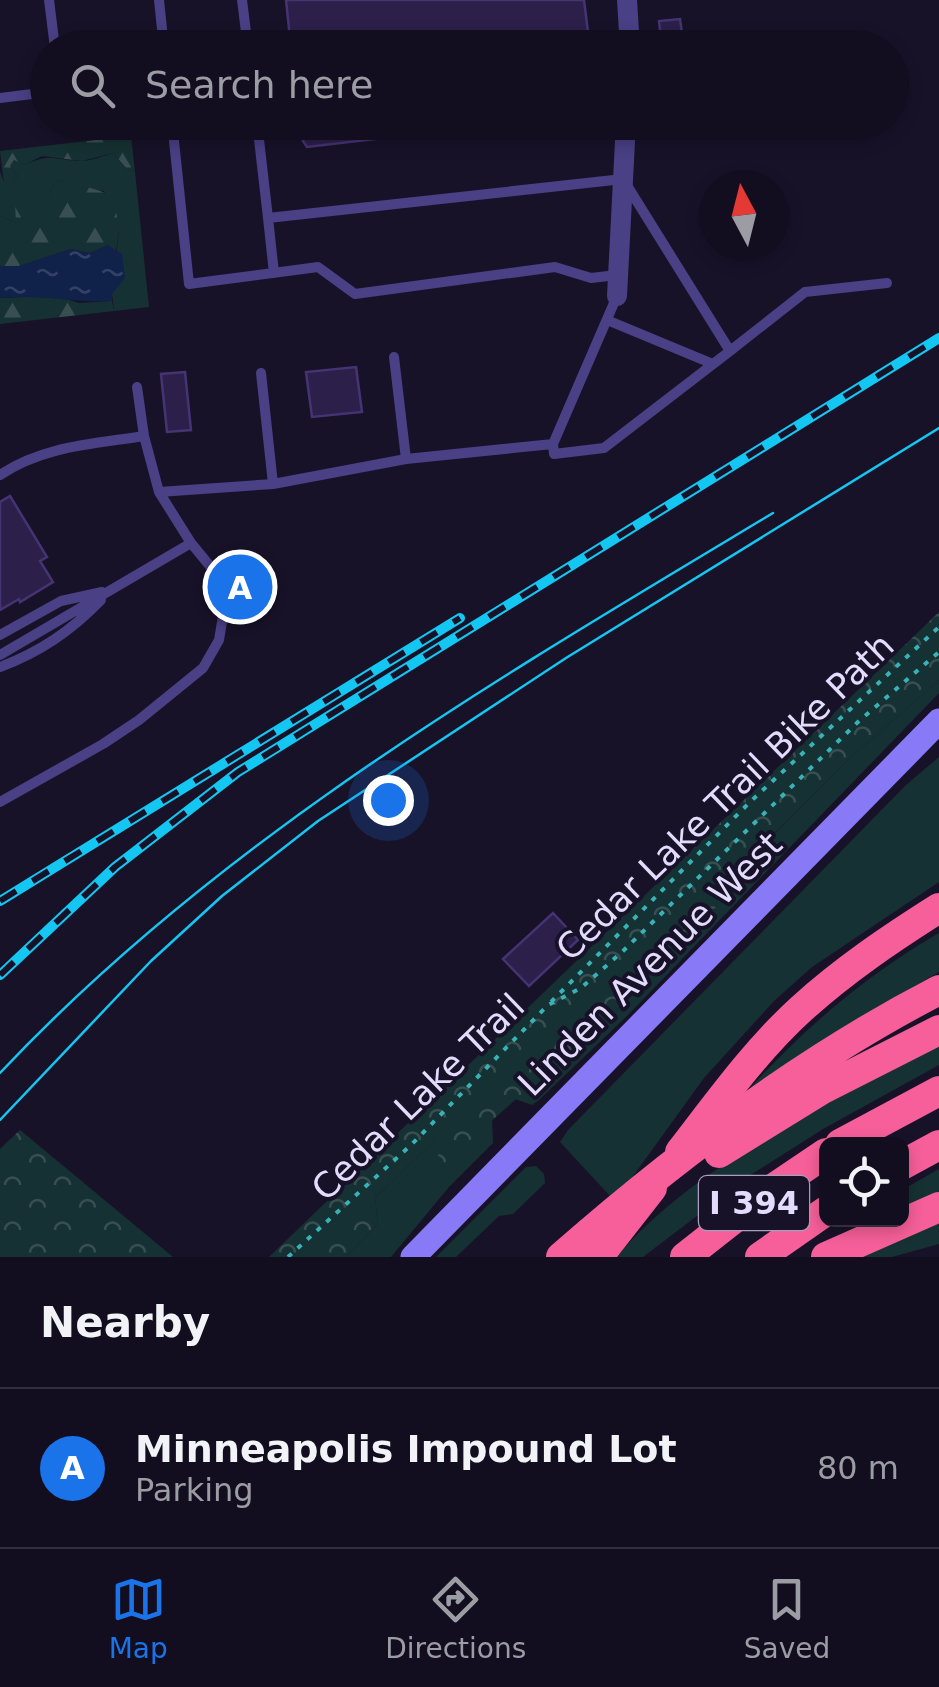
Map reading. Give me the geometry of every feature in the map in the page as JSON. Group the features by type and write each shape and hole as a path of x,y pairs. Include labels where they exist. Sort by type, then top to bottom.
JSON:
{"highway":[{"path":"598,1257 745,1070 798,1012 867,954 939,908"},
{"path":"561,1257 754,1103 838,1047 939,990"},
{"path":"579,1257 751,1132 821,1090 939,1030"},
{"name":"I 394","path":"853,1137 939,1091"},
{"path":"909,1160 939,1144"},
{"name":"I 394","path":"685,1257 750,1205 819,1158"},
{"path":"826,1257 939,1207"},
{"name":"I 394","path":"760,1257 819,1216"}],"street":[{"path":"628,0 629,30"},
{"path":"618,285 625,140"},
{"name":"Linden Avenue West","path":"413,1257 939,721"}],"lane":[{"path":"49,0 52,30"},
{"path":"159,0 162,30"},
{"path":"242,0 246,30"},
{"path":"0,98 30,94"},
{"path":"174,140 189,284 318,267 354,294 555,267 618,285 607,320 553,444 554,454 604,448 805,292 887,283"},
{"path":"258,140 274,273"},
{"path":"268,218 623,179 730,351"},
{"path":"607,320 713,364"},
{"path":"394,357 406,459"},
{"path":"261,373 274,484"},
{"path":"0,802 115,736 203,668 219,640 225,604 219,578 190,543 159,492 144,436 137,388"},
{"path":"0,475 21,460 44,452 144,436"},
{"path":"159,492 274,484 406,459 553,444"},
{"path":"0,656 190,543"},
{"path":"0,635 61,601 112,589"},
{"path":"0,667 37,652 78,624 112,589"}],"path":[{"name":"Cedar Lake Trail Bike Path","path":"548,1005 750,802 939,627"},
{"name":"Cedar Lake Trail","path":"288,1257 410,1145 548,1005 581,988 622,952 859,721 939,652"}],"green space":[{"path":"131,140 135,172 113,153 82,161 42,156 24,165 14,160 10,166 18,176 13,183 4,184 0,151"},
{"path":"113,153 135,172 149,307 114,311 112,294 119,230 104,191 61,180 53,185 47,202 16,223 0,216 0,171 4,183 13,183 18,176 10,166 14,160 24,165 47,158 84,161"},
{"path":"61,180 114,198 119,230 116,251 108,245 90,253 71,249 19,266 0,266 0,216 16,223 15,203 30,193 47,201 53,185"},
{"path":"56,296 79,303 112,301 114,311 0,324 0,298"},
{"path":"939,612 939,680 849,759 715,892 717,906 616,1010 440,1167 436,1139 375,1198 378,1224 345,1257 269,1257"},
{"path":"939,680 939,693 627,1016 539,1100 532,1105 515,1099 616,1010 717,906 715,893 849,759"},
{"path":"939,757 939,882 812,967 774,1001 704,1078 631,1179 610,1196 560,1142 568,1130 906,785"},
{"path":"939,933 939,972 838,1030 749,1089 838,1004"},
{"path":"939,1045 939,1065 823,1129 752,1174 643,1257 617,1257 648,1224 724,1164 811,1112"},
{"path":"492,1118 493,1143 449,1187 391,1257 345,1257 378,1224 375,1198 437,1138 441,1166"},
{"path":"20,1130 173,1257 0,1257 0,1149"},
{"path":"536,1166 544,1174 545,1183 513,1214 499,1216 456,1257 436,1257 526,1167"},
{"path":"939,1169 939,1194 909,1208 909,1186"},
{"path":"939,1222 939,1244 892,1257 858,1257"}],"water":[{"path":"108,245 122,254 125,278 112,294 112,301 0,298 0,266 19,266 71,249 90,253"}],"building":[{"path":"286,0 584,0 588,30 289,30"},
{"path":"680,19 682,30 660,30 659,21"},
{"path":"303,140 367,140 307,147"},
{"path":"356,367 362,412 312,417 306,372"},
{"path":"185,372 191,430 167,432 161,374"},
{"path":"10,496 47,557 40,561 53,582 0,610 0,502"},
{"path":"553,913 578,940 529,986 503,959"}],"tram line":[{"path":"0,1120 151,961 222,896 318,821 566,658 939,428"},
{"path":"0,1073 85,988 269,836 466,701 773,513"}],"railway":[{"path":"0,975 115,867 238,772 939,338"},
{"path":"0,901 460,618"}],"place":[{"name":"Minneapolis Impound Lot","path":"240,587"}]}
